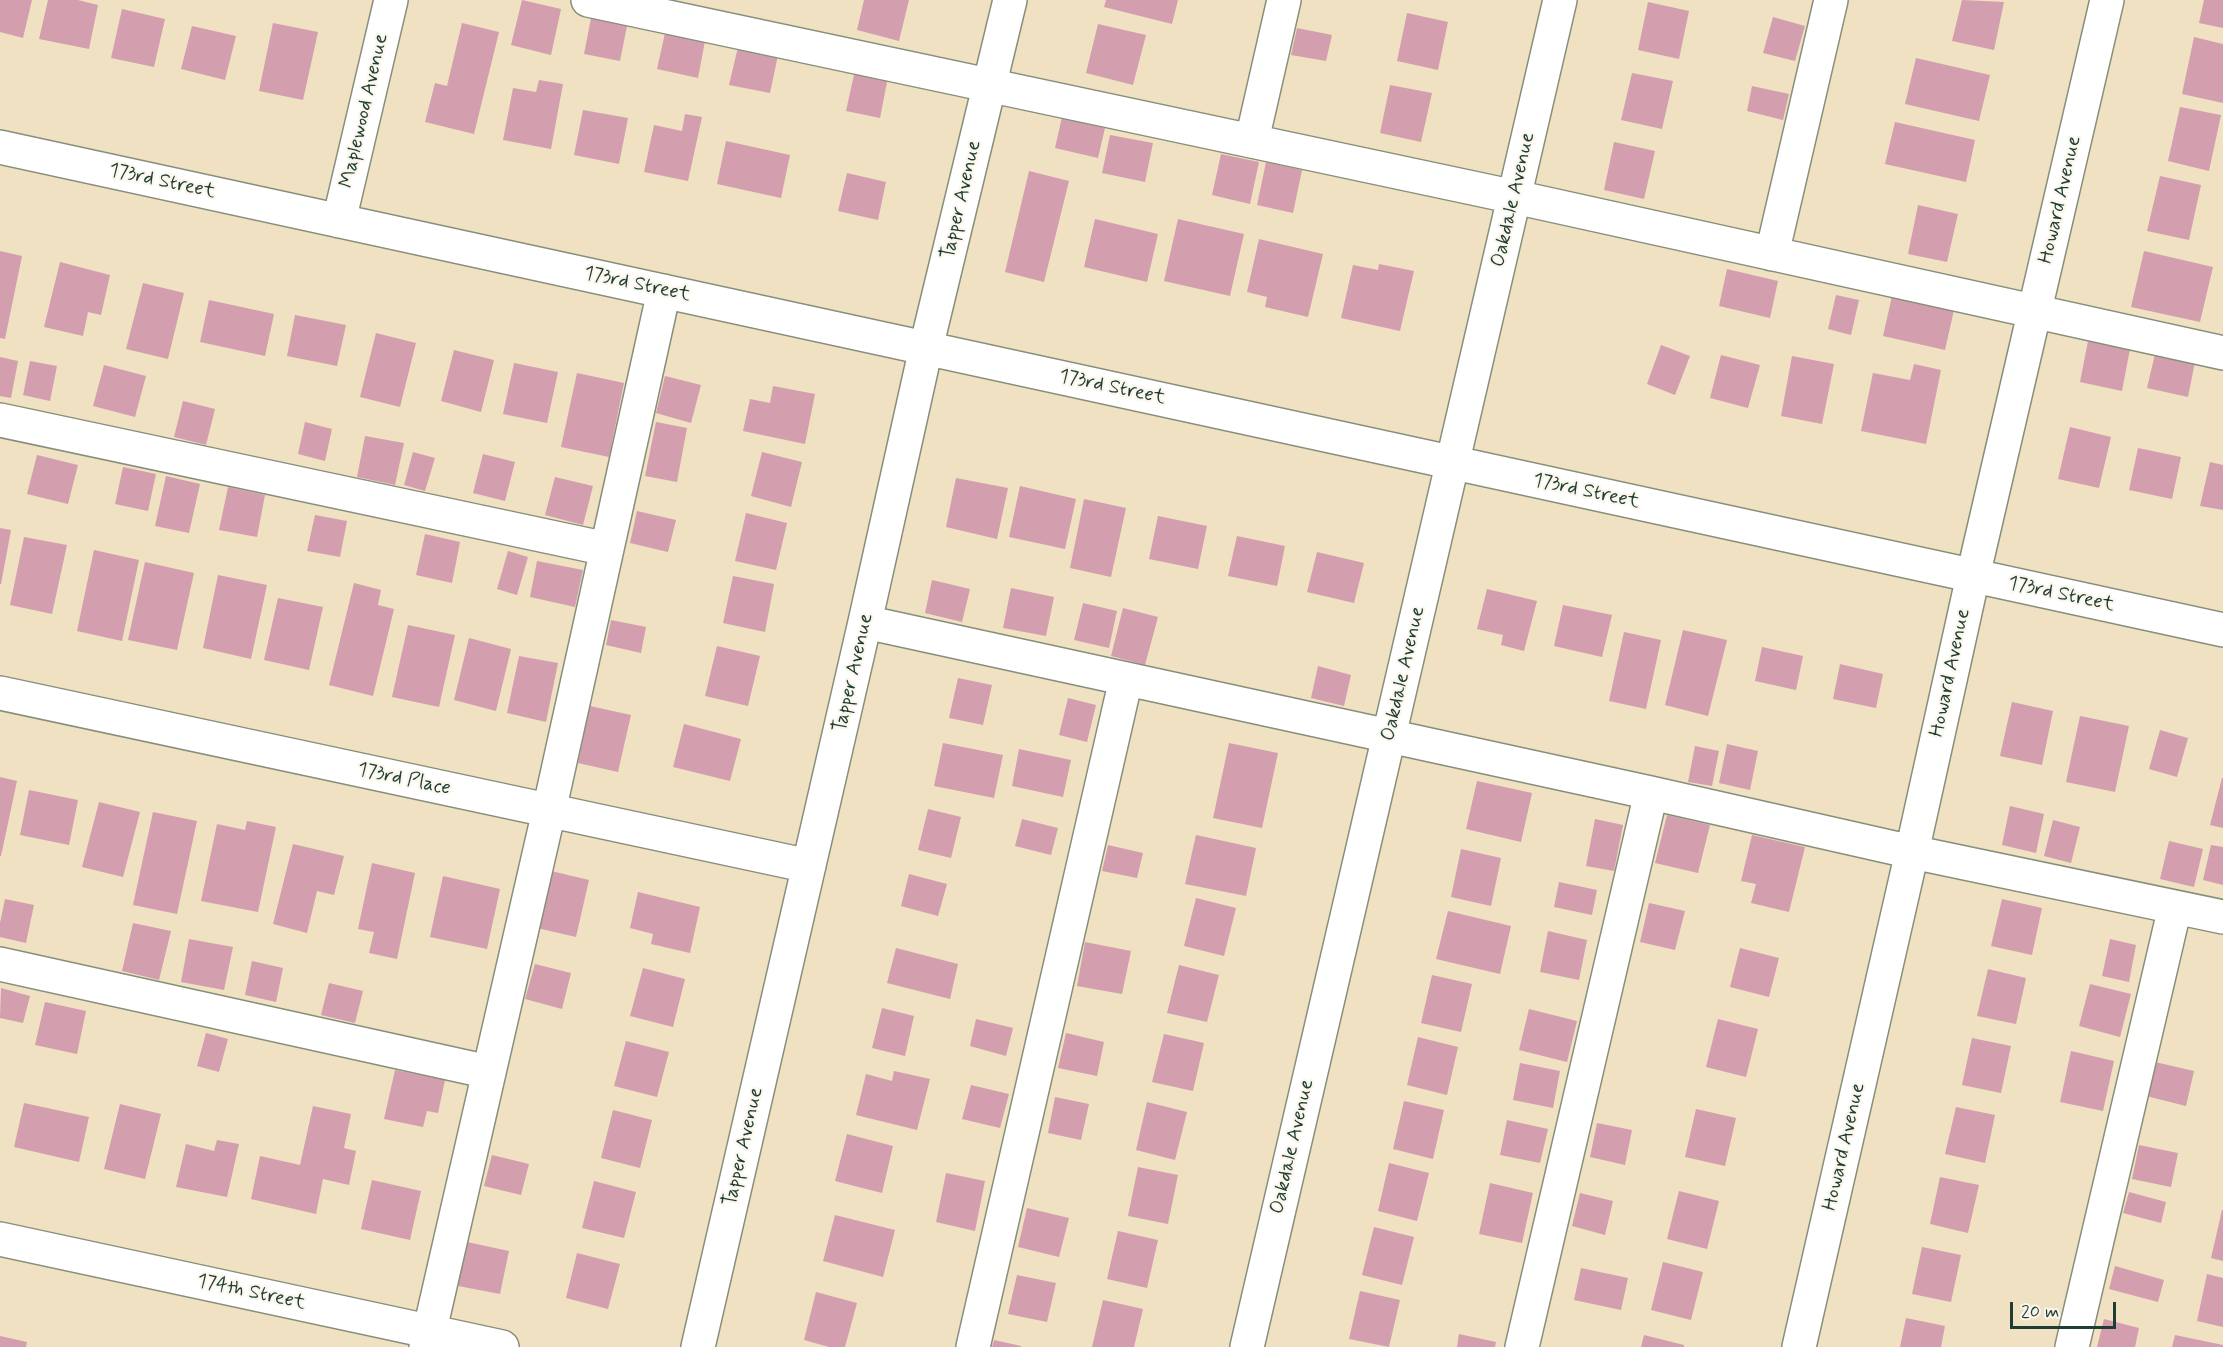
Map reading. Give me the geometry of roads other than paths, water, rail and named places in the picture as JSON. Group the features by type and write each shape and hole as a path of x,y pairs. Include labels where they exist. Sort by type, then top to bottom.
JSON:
{"street":[{"name":"Maplewood Avenue","path":"339,221 391,0"},
{"path":"588,0 691,11 990,84 2223,353"},
{"name":"Tapper Avenue","path":"698,1347 926,348 1010,0"},
{"path":"1252,140 1284,0"},
{"name":"Oakdale Avenue","path":"1246,1347 1560,0"},
{"path":"1772,254 1831,0"},
{"name":"Howard Avenue","path":"1799,1347 1912,852 1972,576 2107,0"},
{"name":"173rd Street","path":"0,147 2223,630"},
{"path":"428,1339 549,811 664,291"},
{"path":"0,420 607,549"},
{"path":"865,622 1912,852 2223,917"},
{"path":"974,1347 1126,679"},
{"name":"173rd Place","path":"0,693 809,866"},
{"path":"1522,1347 1651,793"},
{"path":"2072,1347 2175,907"},
{"path":"0,964 489,1072"},
{"name":"174th Street","path":"0,1239 428,1339 502,1347"}]}
